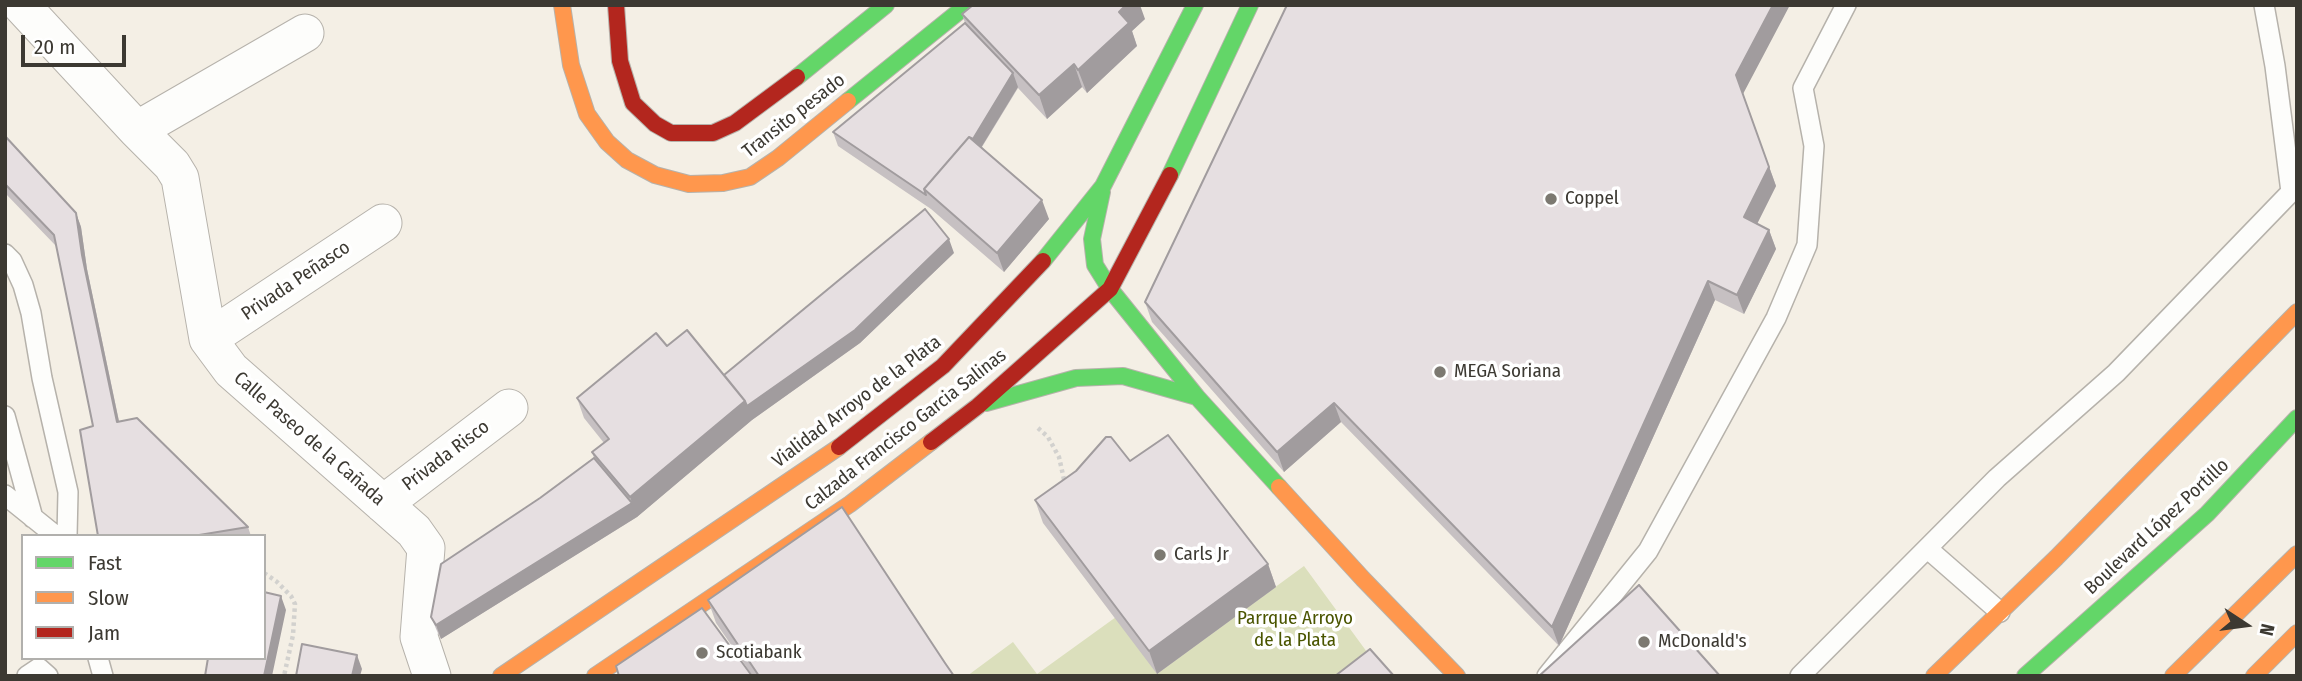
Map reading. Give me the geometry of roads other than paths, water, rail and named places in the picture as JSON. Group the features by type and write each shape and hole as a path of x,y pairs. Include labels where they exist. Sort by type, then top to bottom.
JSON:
{"main road":[{"name":"Transito pesado","path":"562,5 571,65 587,114 607,142 627,160 656,175 689,184 723,183 750,177 778,158 967,5"},
{"name":"Transito pesado","path":"616,5 620,61 633,103 655,124 671,133 692,134 713,133 735,123 886,5"},
{"name":"Vialidad Arroyo de la Plata","path":"501,676 832,452 943,366 1031,276 1103,186 1195,5"},
{"name":"Calzada Francisco Garcia Salinas","path":"595,676 849,504 978,406 1110,289 1174,167 1250,5"},
{"path":"1103,186 1092,239 1095,265 1110,289 1197,397 1363,579 1457,676"},
{"path":"1934,676 2056,558 2297,312"},
{"path":"978,406 1076,378 1122,376 1197,397"},
{"name":"Boulevard López Portillo","path":"2025,676 2207,514 2297,418"},
{"path":"2172,676 2297,554"},
{"path":"2254,676 2297,633"}],"street":[{"name":"Calle Paseo de la Cañada","path":"21,5 172,165 180,178 208,339 231,370 414,531 426,548 419,637 432,676"},
{"path":"137,130 305,33"},
{"name":"Privada Peñasco","path":"208,339 383,223"},
{"name":"Privada Risco","path":"383,504 509,408"}],"lane":[{"path":"1547,676 1648,551 1776,318 1807,245 1814,146 1803,88 1846,5"},
{"path":"1800,676 1997,478 2116,373 2291,192 2264,5"},
{"path":"5,254 12,261 31,313 42,378 68,492 67,534"},
{"path":"5,416 33,518"},
{"path":"5,495 53,534"},
{"path":"1928,549 2000,612"},
{"path":"27,676 39,668 48,676"}],"place":[{"name":"Coppel","path":"1551,199"},
{"name":"MEGA Soriana","path":"1440,372"},
{"name":"Carls Jr","path":"1160,555"},
{"name":"McDonald's","path":"1644,642"},
{"name":"Scotiabank","path":"702,653"}],"park label":[{"name":"Parrque Arroyo de la Plata","path":"1295,630"}]}
